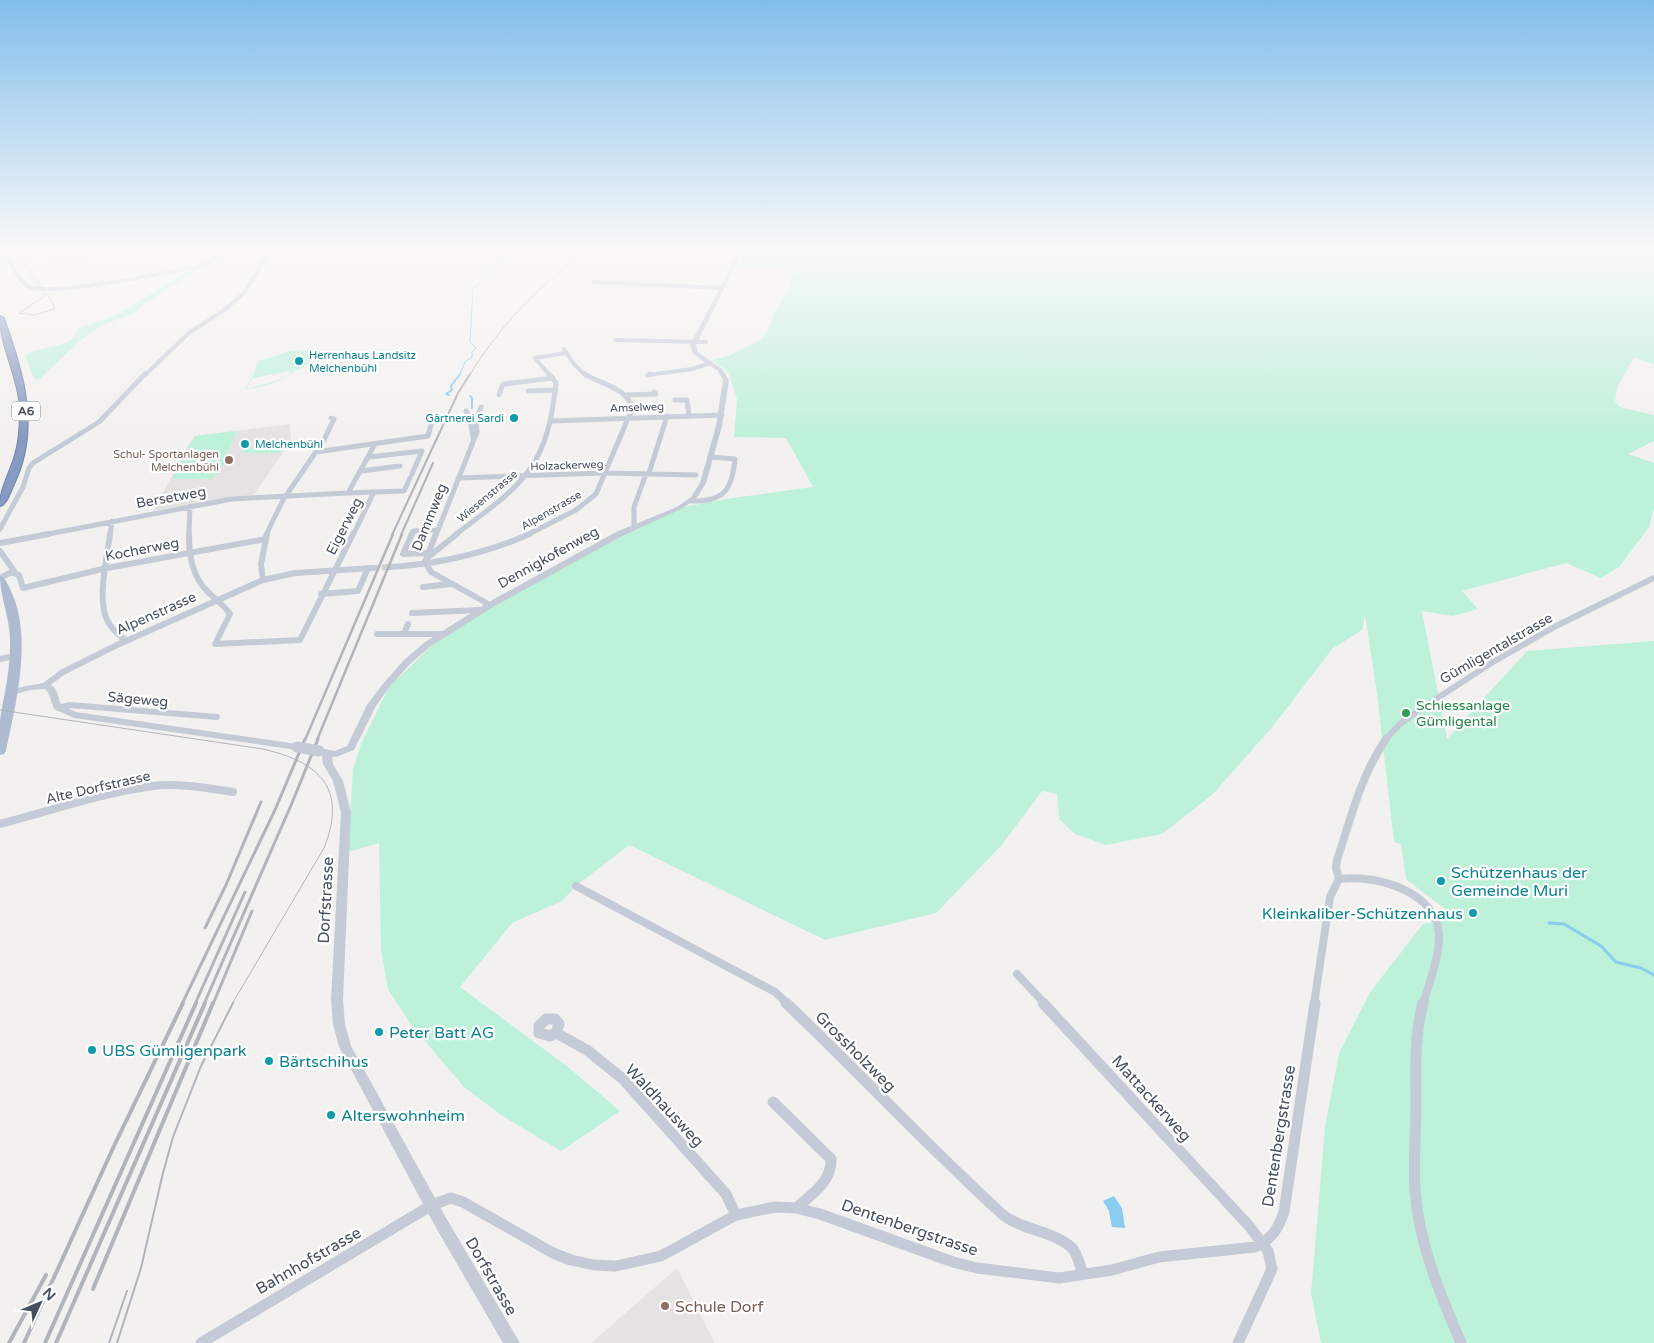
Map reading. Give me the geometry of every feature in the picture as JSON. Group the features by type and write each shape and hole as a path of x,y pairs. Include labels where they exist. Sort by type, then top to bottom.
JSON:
{"highway":[{"name":"A6","path":"0,318 21,382 26,420 19,460 0,503"},
{"name":"A6","path":"0,341 13,384 17,416 12,455 0,486"}],"main road":[{"path":"0,579 9,595 14,614 14,656 11,692 3,720 0,751"}],"street":[{"path":"0,529 23,487 29,468 33,463 99,422 158,361 190,332 219,314"},
{"path":"691,501 702,487 722,415 726,378 720,370 695,353 693,348 694,341 708,314"},
{"path":"615,340 706,342"},
{"path":"645,350 646,340"},
{"path":"678,340 678,349"},
{"name":"Wiesenstrasse","path":"427,559 526,476 543,448 552,421 556,383 535,358 565,351 578,369 587,377 626,396"},
{"path":"648,375 654,372 692,369 710,363"},
{"path":"500,395 503,384 553,378"},
{"path":"528,391 556,390"},
{"path":"626,396 656,394 654,392"},
{"name":"Alpenstrasse","path":"390,567 427,559 472,557 500,548 528,535 586,502 596,493 632,409 632,404 626,396"},
{"path":"675,400 687,400 688,416"},
{"name":"Dammweg","path":"481,407 476,421 477,432 473,438 427,559 431,572 490,605"},
{"path":"466,411 470,416 473,438"},
{"name":"Amselweg","path":"552,421 722,415"},
{"path":"634,527 635,502 648,474 667,416"},
{"path":"263,580 261,567 266,539 273,518 285,495 330,433 334,419 331,418"},
{"path":"316,452 428,436 431,425"},
{"name":"Eigerweg","path":"348,493 375,444"},
{"name":"Eigerweg","path":"348,493 404,491 422,451 369,457"},
{"path":"691,501 710,501 721,497 728,491 735,459 710,458"},
{"path":"361,471 400,466"},
{"name":"Holzackerweg","path":"458,478 604,474 696,475"},
{"name":"Eigerweg","path":"215,600 230,614 215,644 300,640 374,492"},
{"name":"Bersetweg","path":"0,543 112,520 242,497 348,493"},
{"name":"Dennigkofenweg","path":"323,752 340,753 353,746 372,706 385,687 407,662 441,634 480,610 634,527 691,501"},
{"path":"190,506 190,552 197,578 215,600"},
{"path":"112,520 104,610 110,625 126,641"},
{"path":"427,559 403,554 413,531 438,530"},
{"name":"Kocherweg","path":"13,572 19,575 23,588 107,568 266,539"},
{"path":"0,551 14,569 13,572 0,579"},
{"name":"Alpenstrasse","path":"44,686 63,672 126,641 263,580 287,574 371,568 358,591 322,594"},
{"name":"Gümligentalstrasse","path":"1339,879 1336,868 1337,860 1361,789 1375,758 1395,729 1420,709 1490,663 1573,618 1634,592 1654,578"},
{"path":"422,587 452,584"},
{"path":"412,613 480,610"},
{"path":"404,634 408,624"},
{"path":"377,634 441,634"},
{"path":"0,659 14,656"},
{"path":"11,692 44,686 50,688 58,708 74,715 323,752"},
{"name":"Sägeweg","path":"58,708 70,705 216,717"},
{"name":"Dorfstrasse","path":"323,752 338,781 346,812 337,1000 338,1024 345,1047 432,1205 512,1343"},
{"name":"Alte Dorfstrasse","path":"0,824 117,793 154,786 192,786 233,792"},
{"path":"1339,879 1352,877 1368,878 1397,886 1419,901 1433,917 1438,927 1439,940 1422,1003 1416,1038 1416,1194 1421,1232 1439,1292 1461,1343"},
{"name":"Dentenbergstrasse","path":"432,1205 455,1198 553,1253 587,1264 616,1266 662,1256 736,1215 775,1206 796,1208 820,1214 952,1262 977,1268 1060,1278 1112,1270 1160,1257 1262,1244 1275,1235 1284,1212 1328,906 1332,890 1339,879"},
{"name":"Grossholzweg","path":"576,886 774,992 846,1059 889,1105 1004,1216 1063,1242 1074,1250 1083,1274"},
{"name":"Mattackerweg","path":"1017,974 1250,1227 1268,1251 1272,1269 1238,1343"},
{"name":"Waldhausweg","path":"556,1033 588,1050 623,1079 726,1194 736,1215"},
{"path":"773,1102 831,1159 832,1166 829,1176 796,1208"},
{"name":"Bahnhofstrasse","path":"201,1343 432,1205"}],"shaded area":[{"name":"Schul- Sportanlagen Melchenbühl","path":"290,424 291,441 254,495 153,511 194,436"},
{"name":"Schule Dorf","path":"677,1268 715,1343 591,1343"}],"green space":[{"path":"119,314 133,314 103,325 82,339 38,380 33,378 26,357 28,353 57,346 70,340 78,328"},
{"path":"774,314 1654,314 1654,364 1634,358 1618,385 1615,401 1619,407 1654,415 1654,441 1628,454 1654,463 1654,507 1649,527 1619,567 1601,578 1566,563 1462,591 1478,609 1453,616 1422,611 1447,739 1527,651 1654,641 1654,1343 1321,1343 1311,1294 1325,1127 1339,1053 1371,991 1423,924 1449,919 1463,923 1406,879 1401,844 1394,842 1377,693 1365,615 1362,630 1332,649 1274,725 1213,794 1162,834 1106,845 1075,834 1059,819 1057,794 1042,791 1001,846 936,913 825,940 629,845 576,886 562,901 512,923 460,987 568,1067 620,1111 561,1151 501,1115 464,1087 412,1026 388,989 381,949 379,843 348,852 353,769 361,744 389,687 449,629 619,534 679,508 726,499 813,487 786,438 734,437 737,399 728,372 712,360 728,356 760,340 767,333"},
{"path":"310,350 311,363 287,375 291,371 253,378 245,389 252,378 258,361 291,351"},
{"path":"237,431 226,455 231,455 212,479 172,479 195,436"},
{"path":"263,442 289,442 280,453 242,453 246,448 257,448"}],"water":[{"path":"1114,1196 1122,1208 1125,1228 1112,1227 1109,1211 1103,1201"}],"waterway":[{"path":"460,374 465,362 472,357 472,352 476,348 470,342 472,314"},
{"path":"449,395 446,394 452,390 451,386 460,374"},
{"path":"470,396 472,398 472,408"},
{"path":"1549,923 1564,924 1601,946 1616,962 1641,968 1654,975"}],"tunnel":[{"path":"373,568 390,567"}],"tram line":[{"path":"24,314 39,314"},
{"path":"0,710 263,749 300,762 313,770 323,781 330,794 332,809 331,827 324,848 232,1004"},
{"path":"117,1343 141,1268 173,1137 201,1066 233,1003"},
{"path":"109,1343 127,1291"}],"railway":[{"path":"469,376 494,339 516,314"},
{"path":"392,535 458,393 470,374"},
{"path":"401,535 433,463"},
{"path":"305,740 393,534"},
{"path":"317,740 402,534"},
{"path":"182,1004 275,810 305,739"},
{"path":"204,1004 318,739"},
{"path":"205,928 226,885 261,802"},
{"path":"195,1004 245,892"},
{"path":"213,1004 252,911"},
{"path":"24,1343 114,1146 183,1003"},
{"path":"45,1343 196,1003"},
{"path":"56,1343 205,1003"},
{"path":"93,1289 213,1003"},
{"path":"9,1343 46,1275"}],"place":[{"name":"Herrenhaus Landsitz Melchenbühl","path":"299,361"},
{"name":"Gärtnerei Sardi","path":"514,418"},
{"name":"Melchenbühl","path":"245,444"},
{"name":"Schul- Sportanlagen Melchenbühl","path":"229,460"},
{"name":"Schiessanlage Gümligental","path":"1406,713"},
{"name":"Schützenhaus der Gemeinde Muri","path":"1441,881"},
{"name":"Kleinkaliber-Schützenhaus","path":"1473,913"},
{"name":"Peter Batt AG","path":"379,1032"},
{"name":"UBS Gümligenpark","path":"92,1050"},
{"name":"Bärtschihus","path":"269,1061"},
{"name":"Alterswohnheim","path":"331,1115"},
{"name":"Schule Dorf","path":"665,1306"}]}
